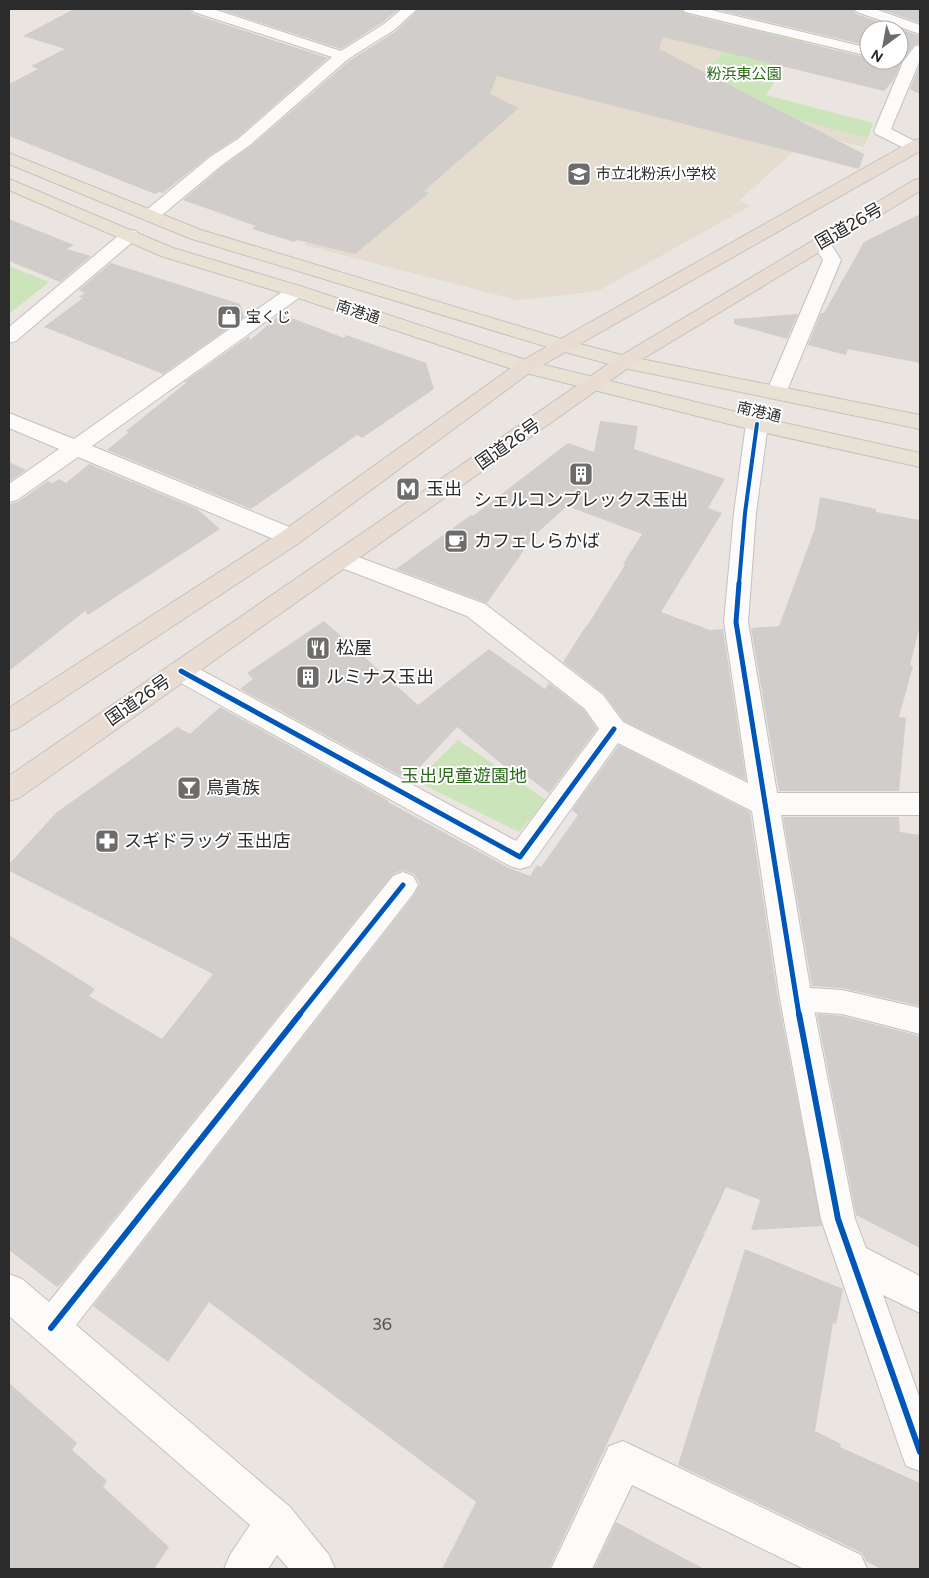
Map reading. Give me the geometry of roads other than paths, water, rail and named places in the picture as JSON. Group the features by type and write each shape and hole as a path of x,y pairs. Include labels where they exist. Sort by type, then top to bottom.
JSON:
{"highway":[{"name":"国道26号","path":"9,721 291,537 525,367 917,146"},
{"name":"国道26号","path":"9,790 624,362 920,184"}],"main road":[{"name":"南港通","path":"9,158 195,234 561,345 624,362 920,422"},
{"name":"南港通","path":"9,184 167,252 296,291 525,367 757,424 920,460"}],"street":[{"path":"199,9 343,56"},
{"path":"150,216 216,161 244,142 343,56 389,27 410,9"},
{"path":"690,9 859,50"},
{"path":"862,9 920,30"},
{"path":"910,57 882,132 917,146"},
{"path":"9,337 130,235"},
{"path":"776,393 832,260 821,242"},
{"path":"9,495 296,291"},
{"path":"9,420 291,537"},
{"path":"757,424 745,513 736,622 796,999 838,1219 920,1452"},
{"path":"342,559 476,610 594,702 614,729 765,804 920,804"},
{"path":"181,670 520,857 614,729"},
{"path":"51,1328 403,886"},
{"path":"853,1260 920,1295"},
{"path":"9,1292 276,1521 315,1569"},
{"path":"571,1569 622,1460 847,1569"},
{"path":"244,1569 276,1521"}],"lane":[{"path":"796,999 842,1002 920,1021"}],"place":[{"name":"市立北粉浜小学校","path":"579,174"},
{"name":"宝くじ","path":"229,317"},
{"name":"シェルコンプレックス玉出","path":"581,474"},
{"name":"玉出","path":"408,489"},
{"name":"カフェしらかば","path":"456,541"},
{"name":"松屋","path":"318,648"},
{"name":"ルミナス玉出","path":"308,677"},
{"name":"鳥貴族","path":"189,788"},
{"name":"スギドラッグ 玉出店","path":"107,841"}],"park label":[{"name":"粉浜東公園","path":"744,74"},
{"name":"玉出児童遊園地","path":"464,776"}]}
